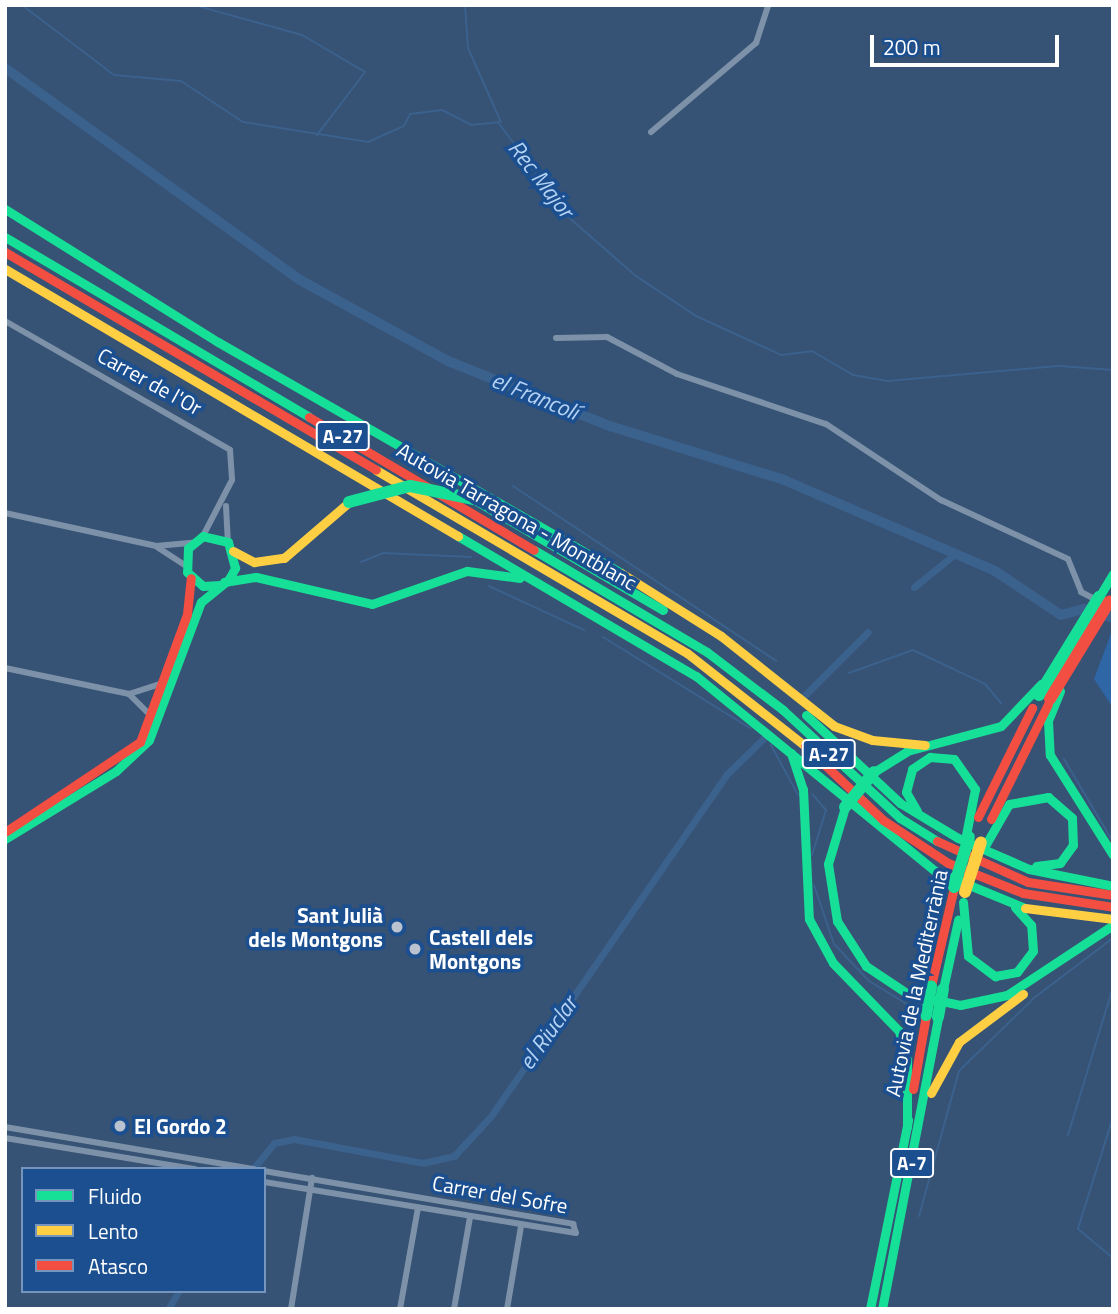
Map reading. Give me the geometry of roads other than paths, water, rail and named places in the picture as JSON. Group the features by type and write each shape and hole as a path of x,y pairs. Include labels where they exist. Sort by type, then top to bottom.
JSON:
{"main road":[{"path":"5,209 685,615 834,726 872,740 925,745"},
{"name":"Autovia Tarragona - Montblanc","path":"5,237 707,652 783,710 900,818 979,862"},
{"name":"Autovia Tarragona - Montblanc","path":"5,252 560,578 740,690 877,815 923,848 1023,893 1113,907"},
{"path":"5,269 460,534 566,601 696,676 788,746 909,855 1002,901 1028,920 1034,946 1024,968 995,976 968,956 961,894"},
{"path":"111,314 238,405"},
{"path":"308,414 407,451"},
{"path":"5,832 122,760 152,717 191,599 191,578 185,565 192,543 204,536 231,546 254,562 284,558 349,502 410,486 473,499 715,640"},
{"path":"460,534 560,578"},
{"path":"5,839 140,752 196,611 235,568 231,546"},
{"path":"191,578 222,584 256,577 379,604 484,569 517,576 566,601"},
{"name":"Autovia de la Mediterrània","path":"870,1309 937,988 974,841 1045,697 1108,601 1113,574"},
{"path":"685,615 925,818 1001,858 1113,886"},
{"path":"1045,697 992,731 925,745 874,772 845,807 828,864 832,906 850,946 886,982 934,1002 972,1004 1020,990 1072,950 1113,925"},
{"path":"1045,697 1046,736 1053,765 1113,855"},
{"path":"788,746 802,778 810,919 833,963 899,1031 907,1060 907,1127"},
{"path":"925,818 908,799 909,774 930,757 954,759 975,789 974,841"},
{"path":"974,841 1004,810 1023,797 1048,797 1067,811 1075,836 1060,863 1040,867 1001,858"},
{"name":"Autovia de la Mediterrània","path":"961,894 979,862 974,841"},
{"name":"A-27","path":"979,862 1044,886 1113,895"},
{"path":"1002,901 1113,919"},
{"path":"920,1119 951,1052 1072,950"},
{"name":"Autovia de la Mediterrània","path":"882,1309 920,1119 932,1016"}],"street":[{"path":"651,132 756,43 768,5"},
{"name":"Carrer de l'Or","path":"5,321 221,441 236,462 226,500 204,536"},
{"path":"556,338 607,337 677,374 826,424 941,500 1068,559 1081,592 1108,601"},
{"name":"Carrer de l'Or","path":"226,500 231,546"},
{"path":"5,513 156,546 192,543"},
{"path":"156,546 185,565"},
{"path":"5,668 129,694 144,701 152,717"},
{"path":"129,694 164,681"},
{"path":"5,1127 242,1167"},
{"path":"5,1138 183,1167"},
{"name":"Carrer del Sofre","path":"266,1171 577,1227 572,1235 266,1182"},
{"path":"291,1309 312,1178"},
{"path":"400,1309 418,1208"},
{"path":"454,1309 470,1217"},
{"path":"507,1309 521,1226"}],"waterway":[{"name":"Rec Major","path":"22,5 114,75 181,81 243,122 368,142 404,126 410,114 442,110 471,125 498,122 566,215 636,276 696,316 781,355 812,351 853,375 887,381 1060,366 1113,370"},
{"path":"194,5 302,35 365,72 317,135"},
{"path":"465,5 468,48 501,122"},
{"name":"el Francolí","path":"5,68 300,280 448,361 610,426 784,480 995,571 1061,615 1084,609 1113,618"},
{"path":"513,486 776,661"},
{"path":"361,562 383,553 471,557"},
{"name":"el Riuclar","path":"914,587 956,553"},
{"path":"489,586 584,630"},
{"name":"el Riuclar","path":"802,698 868,632"},
{"path":"603,637 750,728"},
{"path":"849,673 913,650 985,684 1001,703"},
{"name":"el Riuclar","path":"255,1167 274,1143 294,1139 423,1163 454,1156 491,1116 726,775 768,734"},
{"path":"771,745 798,795"},
{"path":"1064,759 1113,842"},
{"path":"812,794 826,810 812,855"},
{"path":"814,885 834,944 869,981 907,1004 908,1018"},
{"path":"919,1216 959,1071 1034,998 1113,938"},
{"path":"1068,1135 1113,987"},
{"path":"1113,1117 1078,1229 1113,1258"},
{"name":"el Riuclar","path":"168,1309 178,1293"}],"place":[{"name":"Sant Julià dels Montgons","path":"397,927"},
{"name":"Castell dels Montgons","path":"415,949"},
{"name":"El Gordo 2","path":"120,1126"}]}
